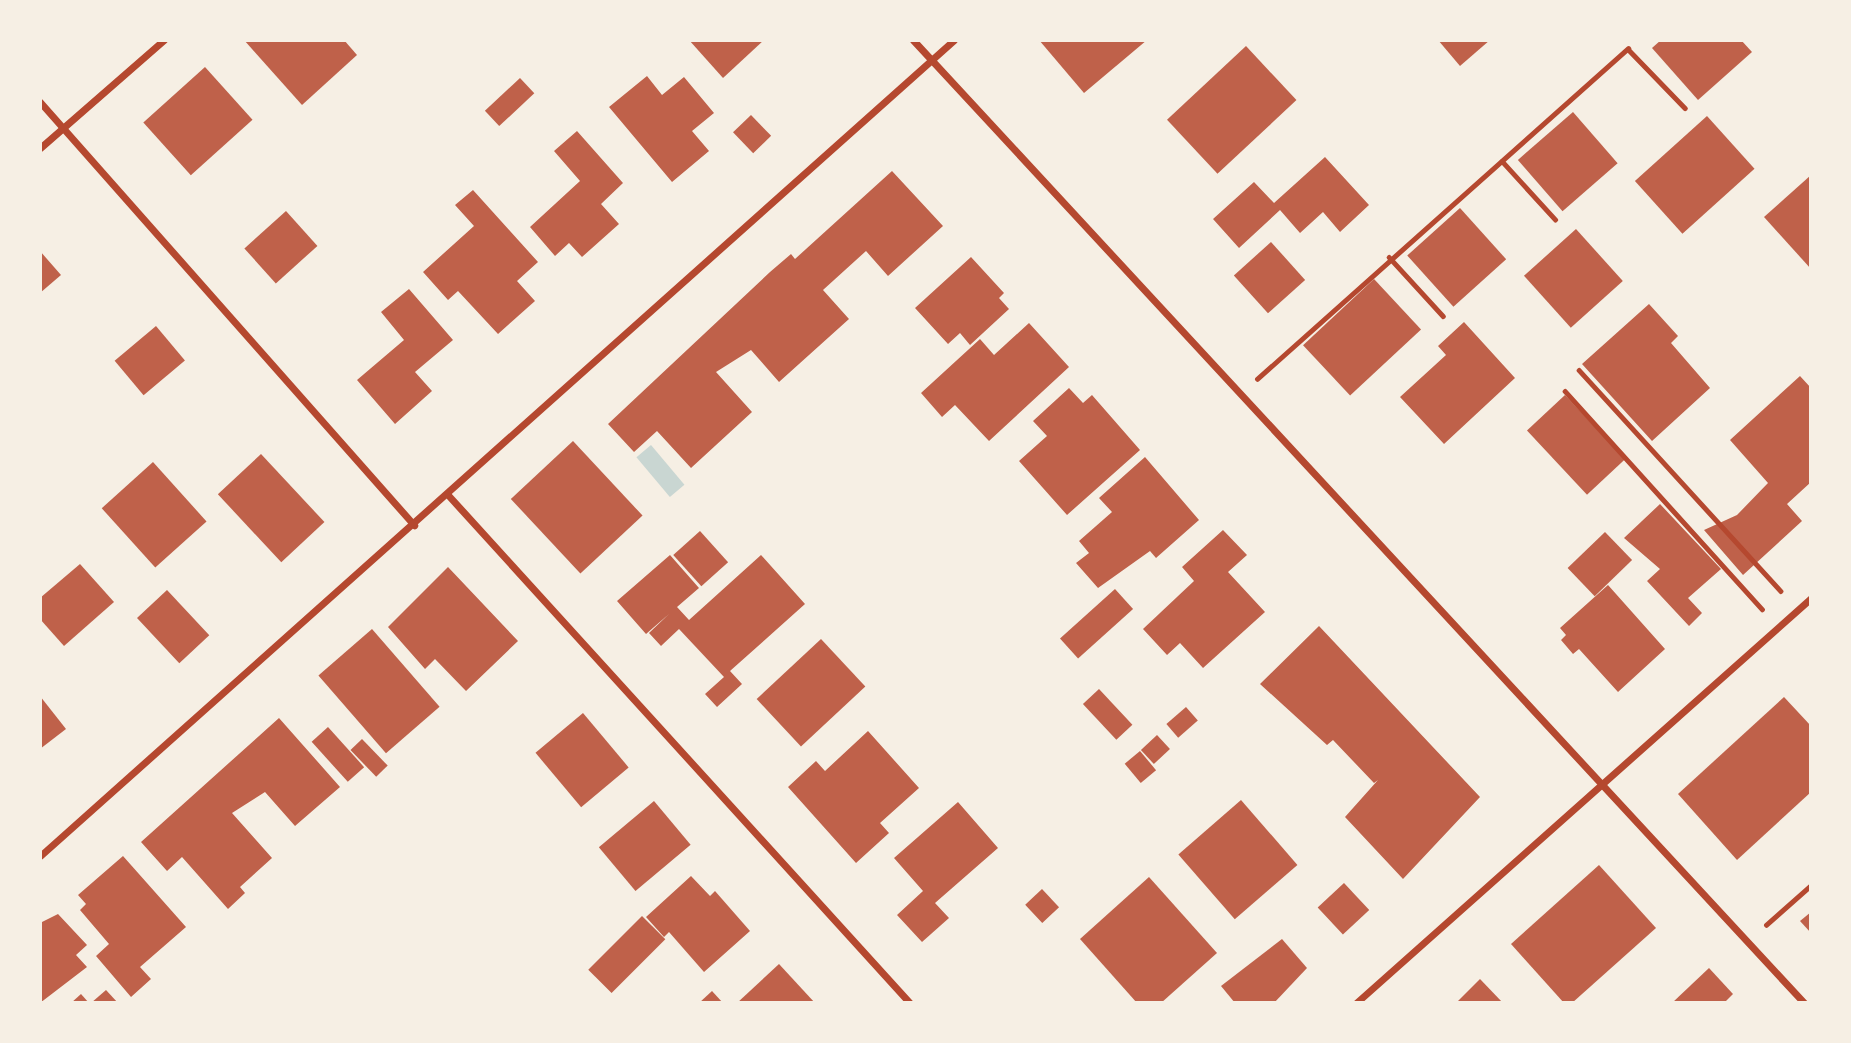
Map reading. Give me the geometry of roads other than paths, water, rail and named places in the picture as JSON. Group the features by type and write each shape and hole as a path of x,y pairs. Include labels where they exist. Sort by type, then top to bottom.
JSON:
{"street":[{"path":"40,148 164,40"},
{"path":"913,40 1604,781 1804,1003"},
{"path":"40,856 448,495 954,40"},
{"path":"40,102 414,525"},
{"path":"448,495 910,1003"},
{"path":"1356,1003 1811,598"}]}
